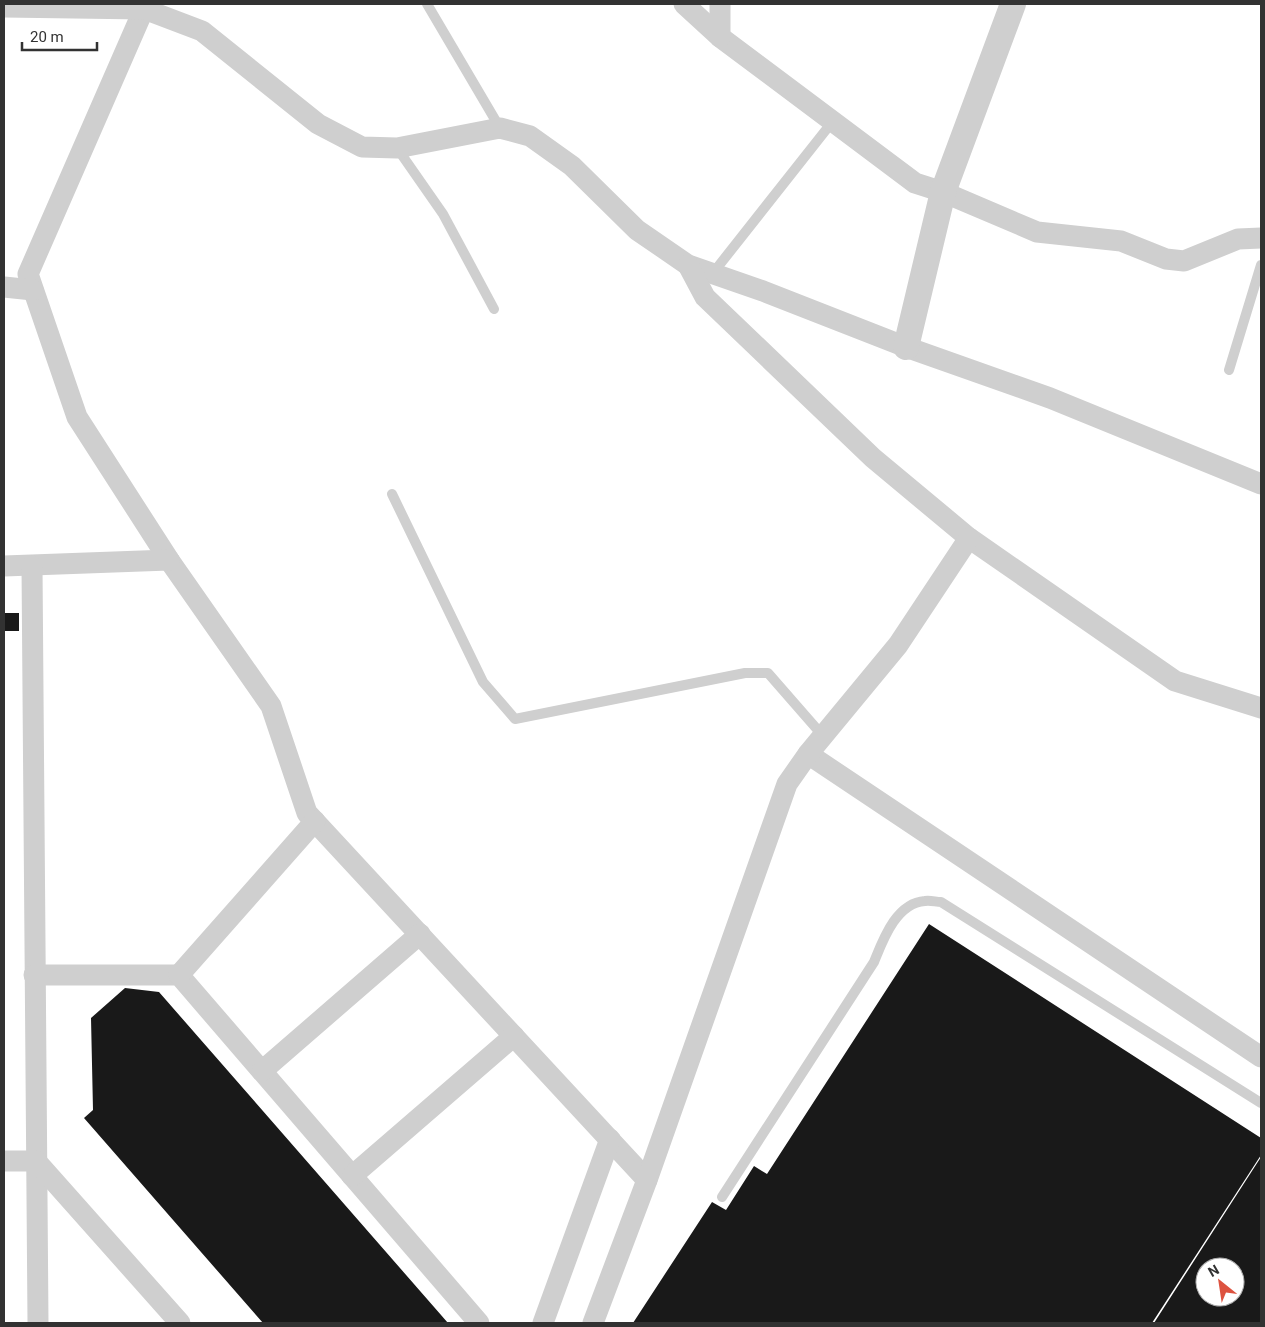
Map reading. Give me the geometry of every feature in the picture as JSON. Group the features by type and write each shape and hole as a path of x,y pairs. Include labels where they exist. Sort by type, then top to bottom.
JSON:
{"street":[{"path":"684,4 720,37 915,183 943,192 1036,232 1121,241 1166,259 1184,261 1238,239 1261,238"},
{"path":"720,4 720,37"},
{"path":"906,347 943,192 1013,4"},
{"path":"14,6 145,6 202,31 318,124 362,147 397,148 500,128 530,136 572,166 637,230 688,265 763,291 906,347 1050,398 1261,484"},
{"path":"145,6 28,274 77,417 168,560 271,706 307,813 647,1180"},
{"path":"688,265 705,297 873,458 970,538 1175,681 1261,708"},
{"path":"4,287 33,290"},
{"path":"593,1323 647,1180 787,784 808,754 898,645 970,538"},
{"path":"4,566 168,560"},
{"path":"32,566 38,1323"},
{"path":"808,754 1261,1057"},
{"path":"34,975 179,974 315,821"},
{"path":"262,1071 420,934"},
{"path":"179,974 479,1323"},
{"path":"352,1176 514,1036"},
{"path":"543,1323 610,1139"},
{"path":"4,1161 36,1161 180,1323"}],"lane":[{"path":"427,4 500,128"},
{"path":"712,273 833,122"},
{"path":"397,148 442,214 494,308"},
{"path":"1229,370 1261,265"},
{"path":"392,494 483,682 516,719 745,672 768,672 823,736"},
{"path":"722,1197 874,962 884,937 902,911 911,904 925,901 941,902 1261,1103"}],"building":[{"path":"4,613 19,613 19,631 4,631"},
{"path":"929,924 1261,1138 1261,1155 1152,1323 633,1323 712,1202 726,1210 754,1166 767,1174"},
{"path":"125,988 159,992 448,1323 263,1323 84,1118 93,1110 91,1018"},
{"path":"1261,1157 1261,1323 1154,1323 1195,1259 1195,1307 1245,1307 1245,1257 1197,1257"}]}
